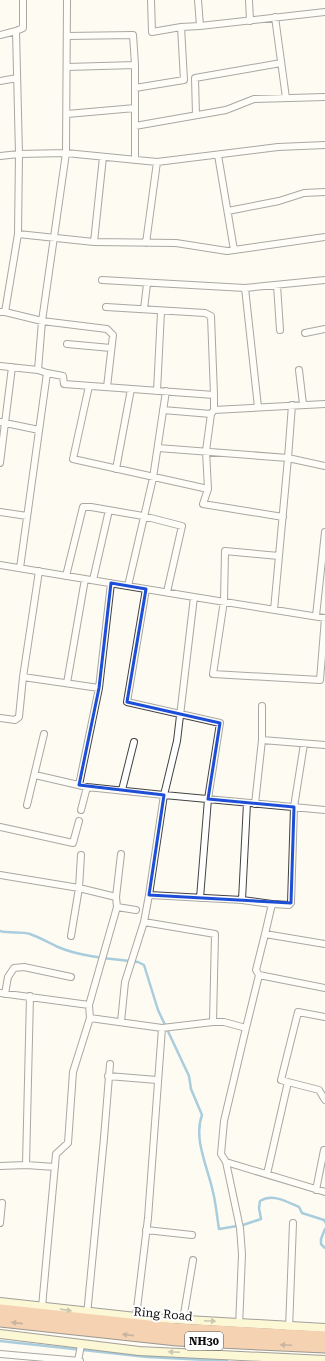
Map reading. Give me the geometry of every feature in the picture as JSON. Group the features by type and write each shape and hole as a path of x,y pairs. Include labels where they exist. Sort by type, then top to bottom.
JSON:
{"highway":[{"name":"Ring Road","path":"0,1310 87,1316 176,1329 239,1327 289,1330 325,1337"},
{"name":"Ring Road","path":"0,1321 177,1340 325,1347"}],"street":[{"path":"0,35 23,28 23,0"},
{"path":"38,370 42,321 66,153 67,0"},
{"path":"151,0 152,32 180,27 250,21 325,12"},
{"path":"198,0 200,26"},
{"path":"249,0 250,21"},
{"path":"274,17 286,98"},
{"path":"180,27 184,80"},
{"path":"16,31 19,154 18,234 3,312 42,321 107,329 113,335 108,387"},
{"path":"67,36 132,35 135,65 135,160"},
{"path":"135,88 281,63"},
{"path":"67,67 135,65"},
{"path":"0,81 17,78"},
{"path":"195,78 196,115"},
{"path":"135,126 226,110 254,99 325,97"},
{"path":"67,114 135,108"},
{"path":"0,156 66,153 157,162 278,147 325,145"},
{"path":"218,155 234,250"},
{"path":"94,242 103,157"},
{"path":"146,243 157,162"},
{"path":"228,211 279,201 304,193 325,192"},
{"path":"18,234 94,242 176,243 227,251 325,237"},
{"path":"102,280 139,282 146,284 244,288 325,280"},
{"path":"144,309 146,284"},
{"path":"277,285 280,330"},
{"path":"244,288 258,407"},
{"path":"106,307 144,309 161,312 206,313 211,316 214,395 206,452 208,489 203,504 283,517"},
{"path":"157,391 161,312"},
{"path":"305,333 325,329"},
{"path":"67,344 111,348"},
{"path":"0,366 38,370 63,376 64,384 214,395"},
{"path":"0,463 2,422 12,367"},
{"path":"298,370 303,404"},
{"path":"20,568 47,373"},
{"path":"89,386 73,459 208,489"},
{"path":"116,469 131,389"},
{"path":"128,586 153,478 166,391"},
{"path":"163,410 212,412 258,407 325,404"},
{"path":"274,610 292,405"},
{"path":"2,422 39,430"},
{"path":"158,448 288,458 325,466"},
{"path":"66,576 83,507 92,507 144,516 182,526 167,592"},
{"path":"93,580 109,510"},
{"path":"0,512 27,516"},
{"path":"316,616 325,532"},
{"path":"0,565 224,602 316,616 325,618 320,680 213,674 224,602 225,551 279,556"},
{"path":"0,718 15,720 19,717 23,677 39,571"},
{"path":"67,683 86,579"},
{"path":"79,785 99,688 111,583"},
{"path":"146,589 127,702 220,723 208,799 200,898"},
{"path":"121,1022 125,982 144,922 164,795 177,741 194,597"},
{"path":"23,677 99,688"},
{"path":"255,804 262,740 262,706"},
{"path":"27,805 44,734"},
{"path":"262,740 325,745"},
{"path":"122,790 134,742"},
{"path":"149,895 242,900 289,905 291,903 294,807 304,744"},
{"path":"35,775 87,787 325,810"},
{"path":"81,810 87,787"},
{"path":"242,900 247,803"},
{"path":"0,827 73,843 79,821"},
{"path":"42,1306 56,1154 68,1143 73,1072 90,1018 89,1005 117,907 116,897 121,854"},
{"path":"71,936 79,888 81,855"},
{"path":"0,875 79,888 116,897"},
{"path":"0,1302 42,1306 87,1316 183,1320 239,1327 242,1254 239,1225 226,1162 221,1154 224,1121 259,975 256,970 272,904"},
{"path":"117,907 136,910"},
{"path":"144,922 215,934 213,1022"},
{"path":"265,934 325,944"},
{"path":"71,976 24,968 14,968 8,977 2,994 30,996 89,1005"},
{"path":"259,975 325,988"},
{"path":"26,1165 30,996"},
{"path":"325,1018 298,1012 282,1080 319,1090 325,1100"},
{"path":"90,1018 162,1028 213,1022 224,1022 246,1028"},
{"path":"136,1317 146,1230 162,1028"},
{"path":"87,1316 110,1064"},
{"path":"108,1076 157,1080"},
{"path":"267,1174 288,1082"},
{"path":"316,1190 324,1150"},
{"path":"226,1162 325,1192"},
{"path":"0,1166 55,1166"},
{"path":"0,1223 2,1203"},
{"path":"293,1223 289,1330 325,1328"},
{"path":"146,1230 192,1235"},
{"path":"183,1320 193,1260"},
{"path":"0,1334 80,1349 139,1351 219,1359 325,1360"},
{"path":"0,1354 79,1361 80,1349"}],"highlighted area":[{"path":"111,583 146,589 127,702 220,723 208,799 294,807 291,903 149,895 164,795 79,785 99,688"}],"waterway":[{"path":"0,931 27,933 58,947 77,953 138,962 144,965 158,1010 189,1076 191,1089 202,1115 199,1134 200,1144 211,1183 219,1229 243,1225 261,1219 259,1208 260,1201 270,1198 280,1199 290,1203 299,1207 302,1213 324,1220 325,1222"},
{"path":"325,1229 321,1239 321,1244 325,1248"},
{"path":"0,1341 147,1357 227,1361"}]}
